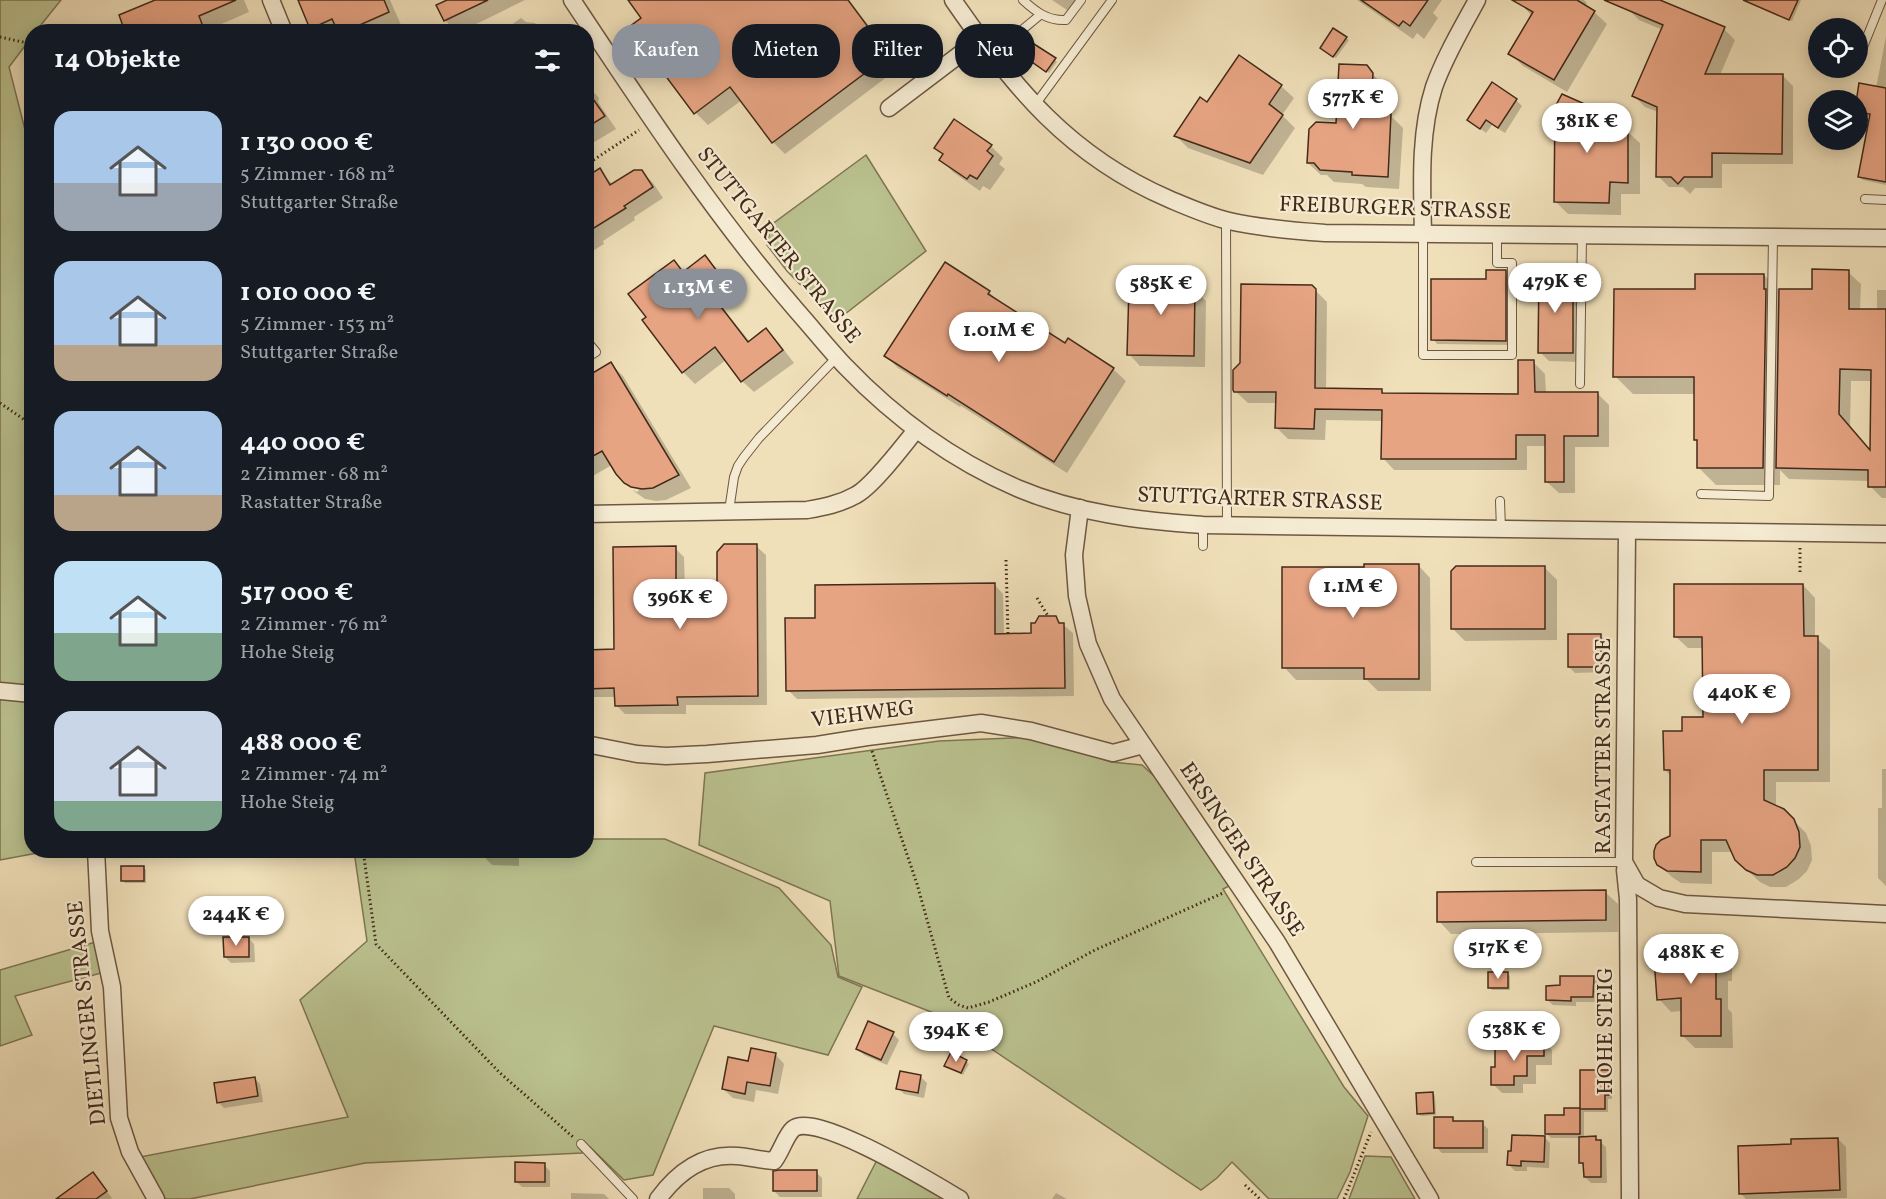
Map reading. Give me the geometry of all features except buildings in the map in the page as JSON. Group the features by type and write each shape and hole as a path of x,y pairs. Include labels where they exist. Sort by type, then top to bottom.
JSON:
{"street":[{"path":"271,0 281,24"},
{"name":"STUTTGARTER STRASSE","path":"572,0 588,24"},
{"name":"FREIBURGER STRASSE","path":"953,0 970,24"},
{"path":"1423,234 1423,160 1428,111 1434,87 1446,58 1477,0"},
{"name":"STUTTGARTER STRASSE","path":"594,33 652,121 738,238 837,357 882,402 916,430 950,453 1019,489 1080,508 1117,516 1203,525 1886,534"},
{"path":"889,108 955,58"},
{"name":"FREIBURGER STRASSE","path":"1012,78 1034,106 1080,147 1131,180 1180,203 1226,220 1314,232 1886,238"},
{"path":"594,514 807,510 833,505 858,495 916,430"},
{"name":"ERSINGER STRASSE","path":"1080,508 1076,532 1077,597 1088,644 1112,699 1283,951 1431,1199"},
{"name":"RASTATTER STRASSE","path":"1627,531 1624,862 1637,885 1659,898 1685,904 1886,914"},
{"path":"0,691 24,693"},
{"name":"VIEHWEG","path":"594,746 637,754 666,756 816,745 981,723 1031,731 1113,753 1143,746"},
{"name":"DIETLINGER STRASSE","path":"96,858 100,931 112,987 119,1118 130,1152 156,1199"},
{"name":"HOHE STEIG","path":"1624,862 1628,898 1630,1199"},
{"path":"658,1199 689,1168 708,1158 736,1155 774,1161 792,1130 804,1127 834,1132 861,1144 960,1199"}],"lane":[{"path":"1023,0 1040,15 1058,20 1066,20 1081,0"},
{"path":"1034,106 1112,0"},
{"path":"1868,35 1882,0"},
{"path":"1029,24 1040,15"},
{"path":"1865,199 1886,200"},
{"path":"1226,220 1227,526"},
{"path":"1423,234 1423,354 1512,355 1512,263 1497,263 1497,234"},
{"path":"1580,384 1582,235"},
{"path":"1701,494 1769,495 1773,237"},
{"path":"729,511 734,477 744,457 759,438 837,357"},
{"path":"1500,501 1501,529"},
{"path":"1203,525 1203,546"},
{"path":"1476,862 1624,862"},
{"path":"581,1144 633,1199"}],"path":[{"path":"0,37 24,42"},
{"path":"594,160 652,121"},
{"path":"0,403 24,420"},
{"path":"1800,533 1800,573"},
{"path":"1006,560 1008,634"},
{"path":"1037,598 1048,616"},
{"path":"867,737 917,884 949,998 958,1005 968,1008 1008,994 1036,982 1095,950 1240,886"},
{"path":"364,858 376,944 500,1073 581,1144"},
{"path":"1344,1199 1374,1121 1382,1117"},
{"path":"1245,1185 1260,1199"}],"green space":[{"path":"0,0 61,0 42,24 24,24 24,47 9,67 24,126 24,856 0,860"},
{"path":"866,155 926,251 836,321 787,271 767,245 771,225"},
{"path":"1037,737 1111,762 1142,765 1154,776 1229,886 1223,889 1344,1087 1368,1116 1350,1172 1337,1199 1269,1199 1232,1162 1217,1178 1201,1190 944,1017 839,976 830,901 699,845 705,773 939,741"},
{"path":"594,839 665,839 779,888 831,945 838,977 862,987 828,1055 714,1026 653,1175 624,1180 590,1147 582,1153 365,1163 190,1199 161,1199 140,1157 348,1117 300,1000 367,941 355,858 594,858"},
{"path":"99,941 105,972 15,996 32,1035 0,1046 0,970"},
{"path":"1365,1156 1391,1157 1415,1199 1349,1199"},
{"path":"878,1158 950,1199 857,1199"}]}
